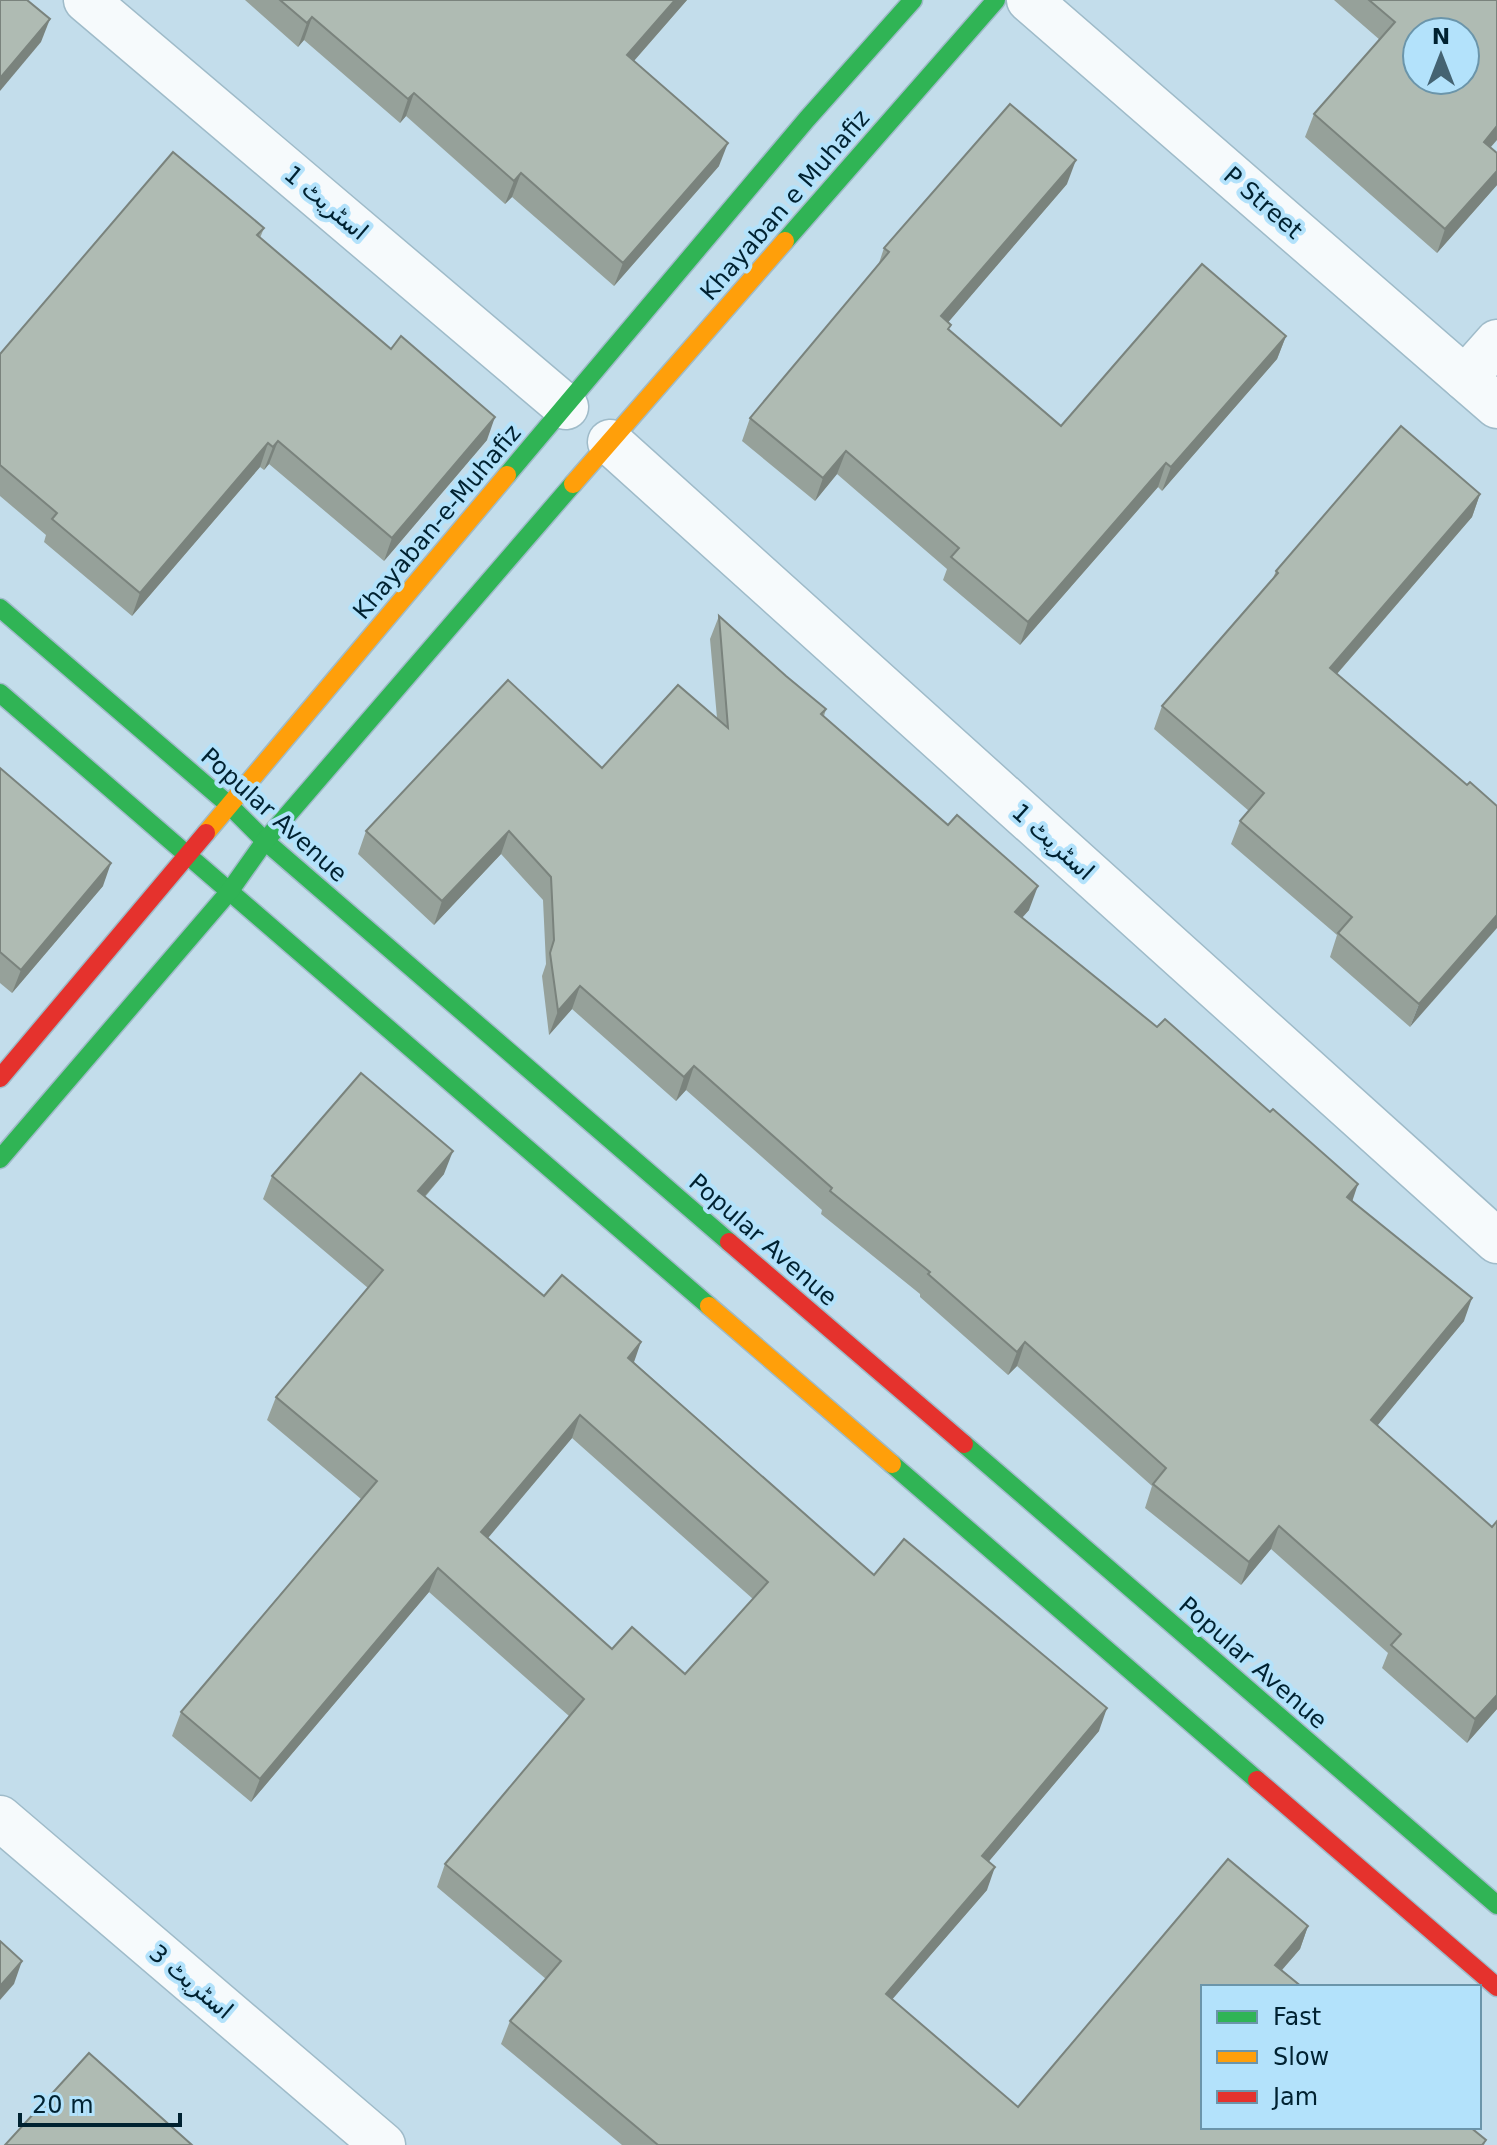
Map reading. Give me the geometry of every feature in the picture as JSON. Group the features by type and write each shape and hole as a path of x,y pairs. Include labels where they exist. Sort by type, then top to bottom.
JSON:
{"street":[{"name":"اسٹریٹ 1","path":"86,0 566,407"},
{"name":"Khayaban-e-Muhafiz","path":"0,1078 807,119 913,0"},
{"name":"Khayaban e Muhafiz","path":"610,442 996,0"},
{"name":"P Street","path":"1029,0 1481,392"},
{"path":"1481,392 1497,342"},
{"name":"اسٹریٹ 1","path":"610,442 1497,1241"},
{"path":"0,1159 229,892 265,841 610,442"},
{"name":"Popular Avenue","path":"0,608 229,805 265,841 1497,1905"},
{"path":"0,693 1497,1987"},
{"name":"اسٹریٹ 3","path":"0,1818 383,2145"}],"building":[{"path":"0,0 27,0 50,19 0,78"},
{"path":"280,0 675,0 627,55 728,143 623,263 521,173 514,181 414,93 408,99 312,17 307,23"},
{"path":"1369,0 1497,0 1497,126 1484,142 1497,153 1497,171 1445,229 1314,114 1395,22"},
{"path":"1010,104 1076,160 941,316 951,325 948,329 1061,426 1202,264 1286,336 1171,467 1166,463 1028,622 951,557 959,548 846,451 823,478 750,418 889,252 884,248"},
{"path":"173,152 264,228 257,235 391,349 401,336 495,417 392,538 278,441 273,447 268,443 140,593 52,519 57,513 0,465 0,354"},
{"path":"1401,426 1480,494 1330,668 1467,785 1470,782 1497,806 1497,915 1419,1004 1338,933 1352,917 1240,821 1264,793 1162,706"},
{"path":"719,616 826,709 821,714 948,825 957,815 1038,886 1015,912 1157,1027 1165,1019 1270,1112 1273,1109 1358,1184 1347,1197 1472,1298 1371,1420 1492,1527 1497,1521 1497,1695 1475,1719 1391,1645 1401,1634 1279,1526 1249,1562 1153,1484 1166,1468 1025,1342 1017,1352 928,1274 930,1272 830,1191 832,1188 694,1066 684,1077 580,986 558,1011 550,953 554,940 551,877 509,831 442,901 366,831 508,680 602,768 678,685 728,728"},
{"path":"0,768 111,863 21,970 0,952"},
{"path":"361,1073 453,1151 418,1191 544,1296 562,1275 641,1342 628,1358 874,1575 904,1539 1107,1708 982,1856 995,1867 886,1994 1018,2107 1228,1859 1308,1926 1275,1965 1300,1985 1201,1985 1201,2129 1472,2129 1486,2140 1482,2145 658,2145 510,2021 561,1961 445,1864 584,1699 438,1568 260,1779 181,1712 377,1481 276,1397 383,1270 272,1176","holes":["580,1415 768,1582 685,1674 632,1627 612,1649 481,1532"]},
{"path":"0,1941 22,1961 0,1986"},
{"path":"89,2053 192,2145 5,2145"}],"traffic: fast":[{"path":"507,475 807,119 913,0"},
{"path":"785,241 996,0"},
{"path":"0,1159 229,892 265,841 573,484"},
{"path":"0,608 729,1242"},
{"path":"0,693 709,1306"},
{"path":"964,1444 1497,1905"},
{"path":"892,1464 1257,1780"}],"traffic: slow":[{"path":"573,484 785,241"},
{"path":"206,833 507,475"},
{"path":"709,1306 892,1464"}],"traffic: jam":[{"path":"0,1078 206,833"},
{"path":"729,1242 964,1444"},
{"path":"1257,1780 1497,1987"}]}
